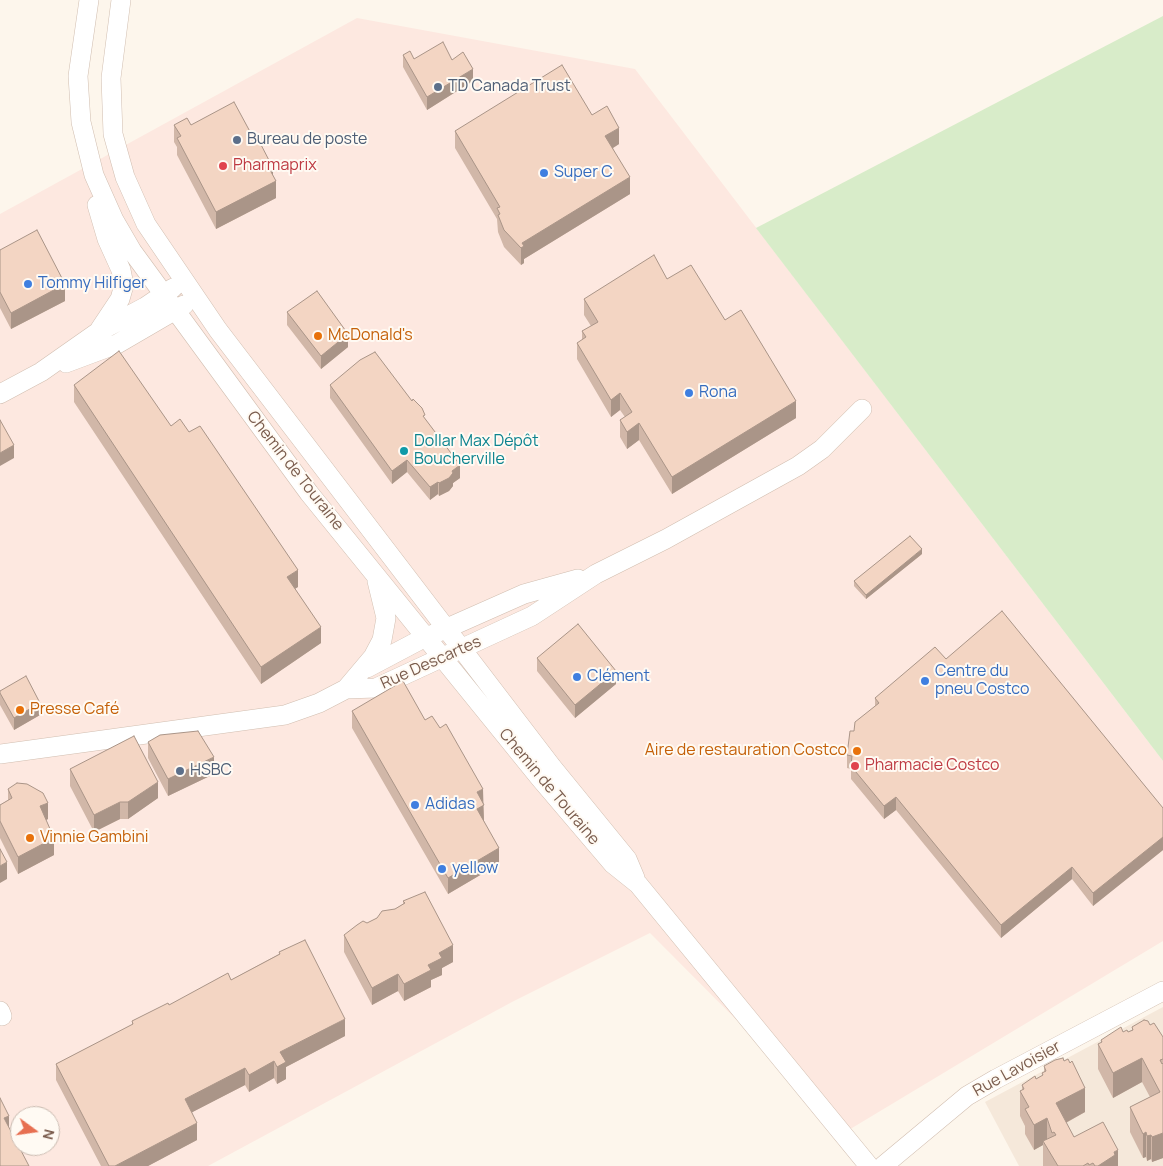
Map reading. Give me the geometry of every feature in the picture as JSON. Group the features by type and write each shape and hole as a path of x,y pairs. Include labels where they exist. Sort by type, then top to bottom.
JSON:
{"street":[{"name":"Chemin de Touraine","path":"89,0 77,88 85,143 94,175 114,220 132,251 310,494 564,806 613,864 638,884 869,1166"},
{"name":"Chemin de Touraine","path":"121,0 111,78 112,120 116,147 138,211 195,297 368,528 552,767 627,859 638,884"},
{"path":"85,143 99,214 107,239 121,270 124,285 116,306 98,332"},
{"path":"42,372 98,332 164,295 184,280"},
{"path":"0,394 42,372 117,344 175,311 195,297"},
{"name":"Rue Descartes","path":"346,689 376,688 532,616 596,574 666,539 798,466 822,449 862,409"},
{"path":"360,672 378,649 385,625 385,608 374,571"},
{"name":"Rue Descartes","path":"346,689 360,672 428,637 524,594 596,574"},
{"path":"0,754 285,715 310,708 346,689"},
{"name":"Rue Lavoisier","path":"883,1166 967,1096 1163,991"}],"shaded area":[{"path":"357,18 635,69 1163,761 1163,941 847,1131 650,933 512,1002 208,1166 0,1166 0,214"},
{"path":"1163,1007 1163,1166 1019,1166 985,1102"}],"green space":[{"path":"1163,16 1163,761 756,228"}],"building":[{"path":"443,42 452,60 463,52 473,69 427,97 403,55 410,51 414,59"},
{"name":"Super C","path":"562,65 592,115 607,106 619,128 605,136 630,177 522,243 524,246 521,248 504,230 498,215 500,214 497,208 500,207 455,131"},
{"name":"Pharmaprix","path":"234,102 254,139 257,137 273,168 270,170 276,181 216,212 177,138 181,136 174,125 187,118 191,125"},
{"name":"Tommy Hilfiger","path":"37,230 65,284 11,313 0,292 0,250"},
{"name":"Rona","path":"654,255 667,279 691,265 725,320 741,310 796,401 672,477 639,423 627,432 620,420 632,412 620,393 611,400 577,343 586,337 582,331 598,322 584,299"},
{"name":"McDonald's","path":"317,291 348,334 321,356 287,312"},
{"path":"119,351 171,426 180,419 189,432 200,426 298,570 287,577 321,627 261,667 74,385"},
{"name":"Dollar Max Dépôt Boucherville","path":"375,352 412,401 413,399 422,408 425,415 423,416 460,465 452,471 453,473 449,478 430,487 407,460 392,471 330,385 360,360"},
{"path":"0,420 14,445 0,453"},
{"path":"910,536 922,549 866,595 854,581"},
{"path":"1002,611 1163,808 1163,837 1093,893 1072,867 1001,925 896,797 884,806 851,766 852,756 847,755 850,731 854,731 855,722 879,703 875,698 935,647 946,659"},
{"name":"Clément","path":"578,624 616,671 575,705 537,658"},
{"path":"26,676 40,703 14,718 0,691"},
{"path":"403,681 425,720 432,716 440,728 446,724 483,789 477,792 484,805 477,809 499,848 448,878 352,711"},
{"path":"198,731 214,757 168,779 148,742 160,735"},
{"path":"134,736 158,782 128,802 120,802 94,815 70,769"},
{"path":"17,783 27,784 43,793 48,803 40,806 54,838 18,857 0,821 0,805 12,798 8,789"},
{"path":"0,849 7,862 0,866"},
{"path":"425,892 453,945 439,953 442,958 428,965 431,970 404,984 398,974 372,988 344,935 363,921 367,923 377,918 382,911 395,909 405,903 403,901"},
{"path":"305,940 345,1019 280,1052 286,1062 277,1067 274,1061 249,1075 245,1068 185,1099 197,1123 115,1166 109,1166 56,1064 133,1024 132,1021 168,1003 169,1005 228,973 231,980 280,954 279,952"},
{"path":"1144,1020 1148,1021 1150,1025 1154,1023 1163,1037 1163,1059 1160,1060 1163,1063 1163,1133 1152,1137 1151,1135 1147,1136 1146,1132 1143,1134 1130,1107 1160,1092 1142,1058 1113,1073 1098,1044 1121,1027 1123,1032 1127,1030 1128,1032 1133,1030 1132,1027"},
{"path":"1063,1058 1064,1061 1068,1059 1070,1063 1072,1061 1085,1088 1056,1103 1074,1137 1103,1122 1118,1150 1114,1152 1115,1155 1098,1166 1095,1166 1093,1163 1089,1165 1088,1163 1083,1166 1058,1166 1043,1141 1056,1135 1054,1132 1052,1133 1047,1118 1034,1125 1025,1109 1029,1107 1020,1091 1024,1089 1022,1085 1035,1076 1036,1079 1043,1075 1042,1073 1046,1071 1044,1066"},
{"path":"0,1098 9,1116 4,1118 10,1130 10,1156 24,1156 29,1166 0,1166"}],"place":[{"name":"TD Canada Trust","path":"438,87"},
{"name":"Bureau de poste","path":"237,140"},
{"name":"Pharmaprix","path":"223,166"},
{"name":"Super C","path":"544,173"},
{"name":"Tommy Hilfiger","path":"28,284"},
{"name":"McDonald's","path":"318,336"},
{"name":"Rona","path":"689,393"},
{"name":"Dollar Max Dépôt Boucherville","path":"404,451"},
{"name":"Clément","path":"577,677"},
{"name":"Centre du pneu Costco","path":"925,681"},
{"name":"Presse Café","path":"20,710"},
{"name":"Aire de restauration Costco","path":"857,751"},
{"name":"Pharmacie Costco","path":"855,766"},
{"name":"HSBC","path":"180,771"},
{"name":"Adidas","path":"415,805"},
{"name":"Vinnie Gambini","path":"30,838"},
{"name":"yellow","path":"442,869"}]}
